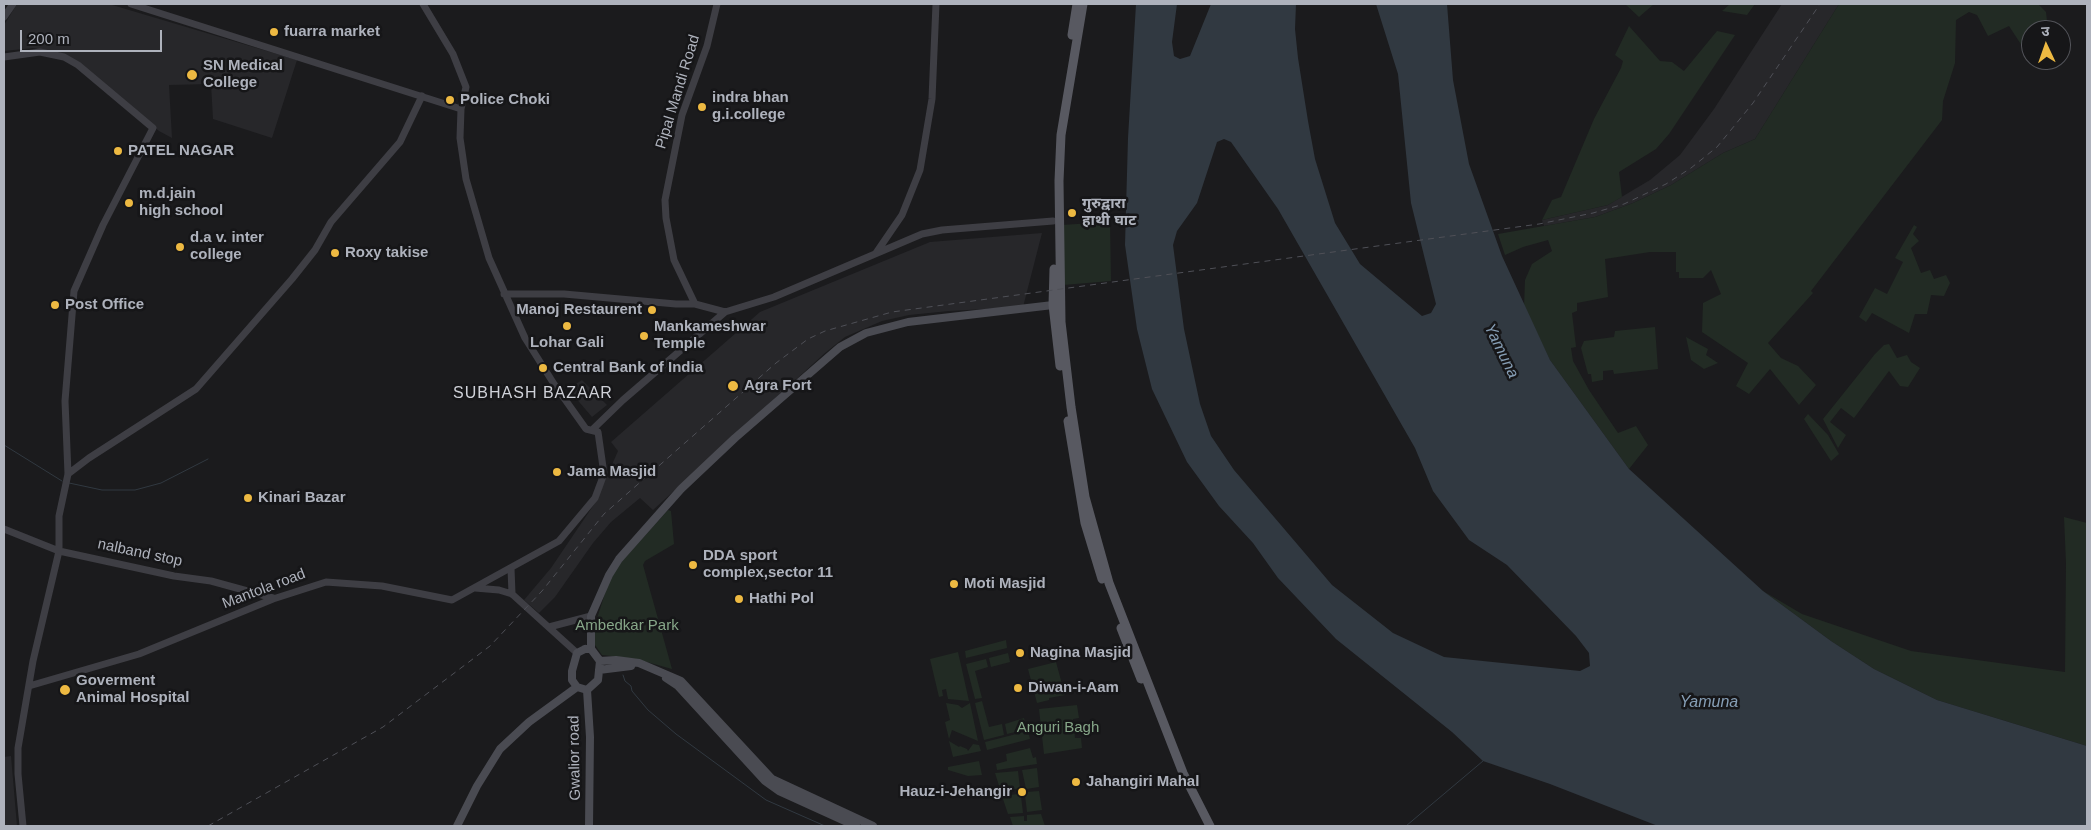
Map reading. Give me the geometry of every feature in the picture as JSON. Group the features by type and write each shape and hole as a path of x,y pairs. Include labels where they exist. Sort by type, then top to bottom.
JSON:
{"main road":[{"path":"1077,4 1056,142 1053,221 1053,304 1056,341 1076,479 1097,567 1169,753 1204,826"},
{"path":"1083,4 1061,135 1059,181 1061,322 1071,407 1085,497 1109,583 1180,766 1210,826"},
{"path":"591,649 585,649 577,653 572,671 572,680 577,687 587,690 598,680 600,665 591,649 589,632 591,616 609,575 619,559 681,489 735,438 840,347 866,333 908,322 1053,304"},
{"path":"600,665 616,660 638,663 681,681 770,781 859,824 873,826"},
{"path":"457,826 477,786 500,749 529,722 577,687"},
{"name":"Gwalior road","path":"587,690 590,737 589,826"}],"street":[{"path":"4,17 13,4"},
{"path":"131,4 461,109"},
{"path":"423,4 460,70 466,87 461,109 460,136 466,179 489,258 525,338 554,384 586,429 592,430 622,400 725,312 774,297 922,234 942,230 1053,221"},
{"name":"Pipal Mandi Road","path":"695,304 687,292 674,260 666,218 665,200 671,161 682,115 708,46 717,4"},
{"path":"874,254 898,221 910,197 920,170 932,99 936,4"},
{"path":"6,59 40,52 64,57 78,65 153,128 103,225 74,291 65,401 68,477 60,516 59,551 29,686 18,748 23,826"},
{"path":"68,477 89,458 196,389 292,279 314,250 331,222 400,142 422,96"},
{"path":"504,294 564,294 695,304 725,312"},
{"name":"Mantola road","path":"29,686 139,654 306,586 334,581 382,586 447,600 455,599 559,541 595,498 604,474 598,432 592,430"},
{"name":"nalband stop","path":"4,529 59,551 174,576 211,581 273,599"},
{"path":"511,568 512,594"},
{"path":"475,588 499,590 512,594 577,653"},
{"path":"549,627 591,616"}],"shaded area":[{"name":"SN Medical College","path":"17,4 109,4 297,60 272,138 213,119 211,84 169,85 172,138 159,131 83,66 63,54 33,48 4,51 4,25"},
{"path":"1782,4 1839,4 1755,139 1723,153 1671,185 1633,203 1595,217 1544,226 1542,220 1608,205 1650,180 1680,155 1714,109"},
{"path":"1042,233 1023,307 909,315 882,321 845,337 825,353 653,510 640,498 611,522 593,543 555,597 539,613 524,600 551,568 595,503 618,451 611,442 760,312 930,242"},
{"path":"582,380 607,405 592,417 568,389"},
{"path":"11,756 17,826 4,826 4,757"}],"green space":[{"path":"1625,4 1654,4 1639,17"},
{"path":"1730,4 1755,4 1747,15 1722,11"},
{"path":"1839,4 2038,4 2046,12 2047,20 2021,20 2021,44 2009,26 1988,36 1977,15 1969,12 1956,20 1955,63 1943,101 1942,120 1811,291 1813,293 1768,343 1781,358 1798,366 1816,385 1799,405 1770,369 1749,394 1736,386 1748,363 1702,332 1703,303 1721,294 1711,270 1703,278 1679,278 1679,272 1676,272 1676,252 1650,252 1605,259 1608,297 1577,303 1577,311 1572,313 1576,347 1571,348 1573,361 1589,390 1618,433 1636,426 1648,445 1629,469 1550,360 1524,307 1525,280 1532,264 1552,251 1548,240 1523,247 1505,255 1498,234 1595,217 1633,203 1671,185 1723,153 1755,139"},
{"path":"1629,26 1660,61 1672,62 1684,71 1717,31 1735,35 1669,134 1656,149 1619,172 1622,197 1608,205 1542,220 1552,200 1561,197 1594,119 1621,68 1623,61 1615,55"},
{"path":"1110,222 1111,281 1063,285 1061,225"},
{"path":"1914,225 1917,227 1913,234 1919,241 1911,248 1921,273 1930,270 1934,279 1946,275 1950,283 1944,296 1931,295 1927,314 1915,314 1909,333 1872,313 1866,322 1859,317 1875,288 1887,294 1903,262 1895,258"},
{"path":"1655,327 1658,369 1614,374 1613,370 1603,371 1603,380 1592,382 1591,374 1588,374 1581,348 1584,341 1614,337 1615,331"},
{"path":"1686,337 1708,349 1706,355 1718,363 1704,369 1691,360"},
{"path":"1889,344 1897,358 1907,355 1911,362 1920,368 1908,387 1900,386 1889,371 1854,418 1841,408 1830,422 1846,435 1838,448 1823,419 1875,354 1884,345"},
{"path":"1808,414 1828,435 1839,454 1831,461 1804,419"},
{"name":"Ambedkar Park","path":"668,510 671,511 674,544 645,561 643,565 672,669 636,659 602,655 595,645 593,631 608,584 616,568"},
{"path":"2064,517 2087,523 2087,746 1937,700 1874,669 1831,641 1763,591 1802,614 1911,651 2065,672 2066,563"},
{"path":"1006,640 1007,648 966,658 965,651"},
{"path":"958,652 969,701 948,699 946,689 942,690 943,696 939,697 930,659"},
{"path":"1008,653 1010,662 991,667 989,658"},
{"path":"986,659 988,667 975,671 982,698 975,699 966,664"},
{"path":"1056,662 1065,695 1049,698 1049,700 1037,703 1028,669"},
{"path":"982,701 989,727 1002,724 1004,735 984,740 975,703"},
{"path":"946,703 958,705 962,708 970,703 978,741 952,730 949,739 945,722 950,720"},
{"name":"Anguri Bagh","path":"1077,705 1079,718 1073,719 1075,738 1081,738 1082,748 1044,754 1039,709"},
{"path":"1024,718 1027,729 1007,734 1005,724"},
{"path":"1028,731 1030,739 987,750 985,742"},
{"path":"949,741 968,751 973,744 979,745 981,751 953,757"},
{"path":"1030,748 1033,758 1036,757 1037,764 997,770 996,764 1007,761 1006,754"},
{"path":"979,761 982,775 968,776 948,770 948,767"},
{"path":"1037,768 1039,787 1026,789 1022,770"},
{"path":"1018,771 1020,788 1001,792 995,773"},
{"path":"1039,791 1042,810 1027,812 1025,795 1027,792"},
{"path":"1018,794 1021,796 1023,813 1008,814 1002,796"},
{"path":"1041,814 1045,826 1013,826 1010,817 1024,816 1024,821 1027,821 1027,815"}],"water":[{"name":"Yamuna","path":"1136,4 1177,4 1172,42 1174,56 1180,59 1190,56 1211,4 1296,4 1295,29 1308,121 1315,159 1335,223 1360,264 1422,316 1431,313 1436,304 1411,203 1398,74 1376,4 1447,4 1453,80 1469,164 1502,256 1550,360 1629,469 1763,591 1831,641 1874,669 1937,700 2087,746 2087,826 1658,826 1550,784 1483,761 1452,732 1336,639 1278,578 1253,543 1219,506 1187,462 1152,389 1137,329 1125,245 1128,138","holes":["1224,139 1231,142 1278,209 1415,448 1433,491 1469,540 1507,565 1576,636 1589,653 1590,666 1580,671 1444,657 1393,633 1332,585 1234,470 1211,436 1200,404 1184,329 1173,245 1177,231 1197,203 1217,142"]}],"waterway":[{"path":"4,445 62,481"},
{"path":"69,483 102,490 135,490 161,483 208,459"},
{"path":"623,675 625,681 631,686 632,691 648,710 676,734 766,800 825,826"},
{"path":"1406,826 1483,761"}],"railway":[{"path":"208,826 383,727 490,646 542,591 604,514 776,363 808,339 825,331 892,312 1539,224 1593,213 1624,204 1666,184 1691,168 1717,147 1753,103 1820,4"}],"place":[{"name":"fuarra market","path":"274,32"},
{"name":"SN Medical College","path":"192,75"},
{"name":"Police Choki","path":"450,100"},
{"name":"indra bhan g.i.college","path":"702,107"},
{"name":"PATEL NAGAR","path":"118,151"},
{"name":"m.d.jain high school","path":"129,203"},
{"name":"गुरुद्वारा हाथी घाट","path":"1072,213"},
{"name":"d.a v. inter college","path":"180,247"},
{"name":"Roxy takise","path":"335,253"},
{"name":"Post Office","path":"55,305"},
{"name":"Manoj Restaurent","path":"652,310"},
{"name":"Lohar Gali","path":"567,326"},
{"name":"Mankameshwar Temple","path":"644,336"},
{"name":"Central Bank of India","path":"543,368"},
{"name":"Agra Fort","path":"733,386"},
{"name":"Jama Masjid","path":"557,472"},
{"name":"Kinari Bazar","path":"248,498"},
{"name":"DDA sport complex,sector 11","path":"693,565"},
{"name":"Moti Masjid","path":"954,584"},
{"name":"Hathi Pol","path":"739,599"},
{"name":"Nagina Masjid","path":"1020,653"},
{"name":"Diwan-i-Aam","path":"1018,688"},
{"name":"Goverment Animal Hospital","path":"65,690"},
{"name":"Jahangiri Mahal","path":"1076,782"},
{"name":"Hauz-i-Jehangir","path":"1022,792"}],"district":[{"name":"SUBHASH BAZAAR","path":"533,394"}]}
